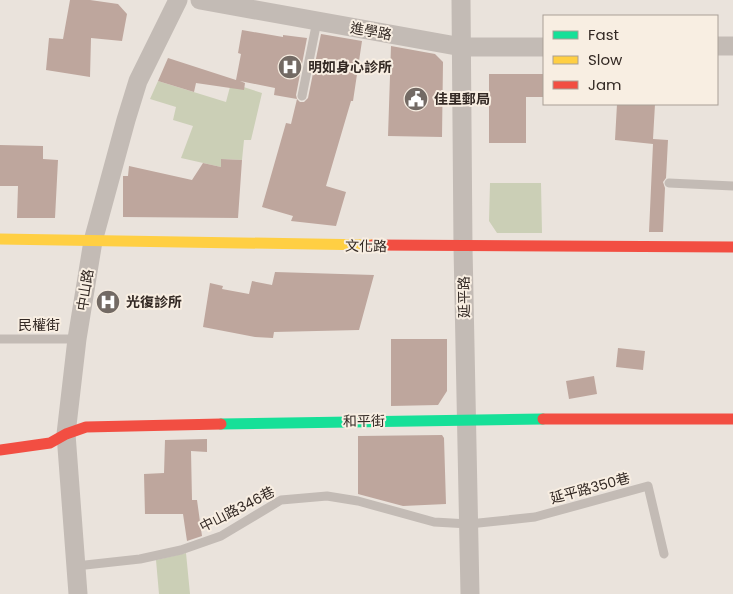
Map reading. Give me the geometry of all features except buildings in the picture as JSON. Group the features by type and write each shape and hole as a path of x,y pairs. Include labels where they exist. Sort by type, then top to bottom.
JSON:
{"street":[{"name":"中山路","path":"78,594 66,434 93,242 138,81 178,0"},
{"name":"進學路","path":"200,0 462,47 543,47"},
{"name":"延平路","path":"461,0 463,247 470,594"},
{"path":"718,46 733,46"},
{"name":"文化路","path":"0,239 463,247 733,247"},
{"name":"和平街","path":"0,450 50,443 66,434 86,427 466,419 733,419"}],"lane":[{"path":"302,96 316,21"},
{"path":"669,183 733,186"},
{"name":"民權街","path":"0,339 78,339"},
{"name":"延平路350巷","path":"468,524 535,517 648,486 664,554"},
{"name":"中山路346巷","path":"76,566 140,559 181,550 221,536 281,500 327,496 358,501 434,522 468,524"}],"green space":[{"path":"158,81 226,102 231,83 262,93 251,140 244,140 242,160 222,159 221,167 181,158 193,126 173,120 176,107 150,99"},
{"path":"490,183 541,183 542,233 497,233 489,221"},
{"path":"186,553 190,594 159,594 156,560"}],"traffic: fast":[{"path":"221,424 543,419"}],"traffic: slow":[{"path":"0,239 372,245"}],"traffic: jam":[{"path":"372,245 733,247"},
{"path":"543,419 733,419"},
{"path":"0,450 50,443 66,434 86,427 221,424"}],"place":[{"name":"明如身心診所","path":"290,67"},
{"name":"佳里郵局","path":"416,99"},
{"name":"光復診所","path":"108,302"}]}
